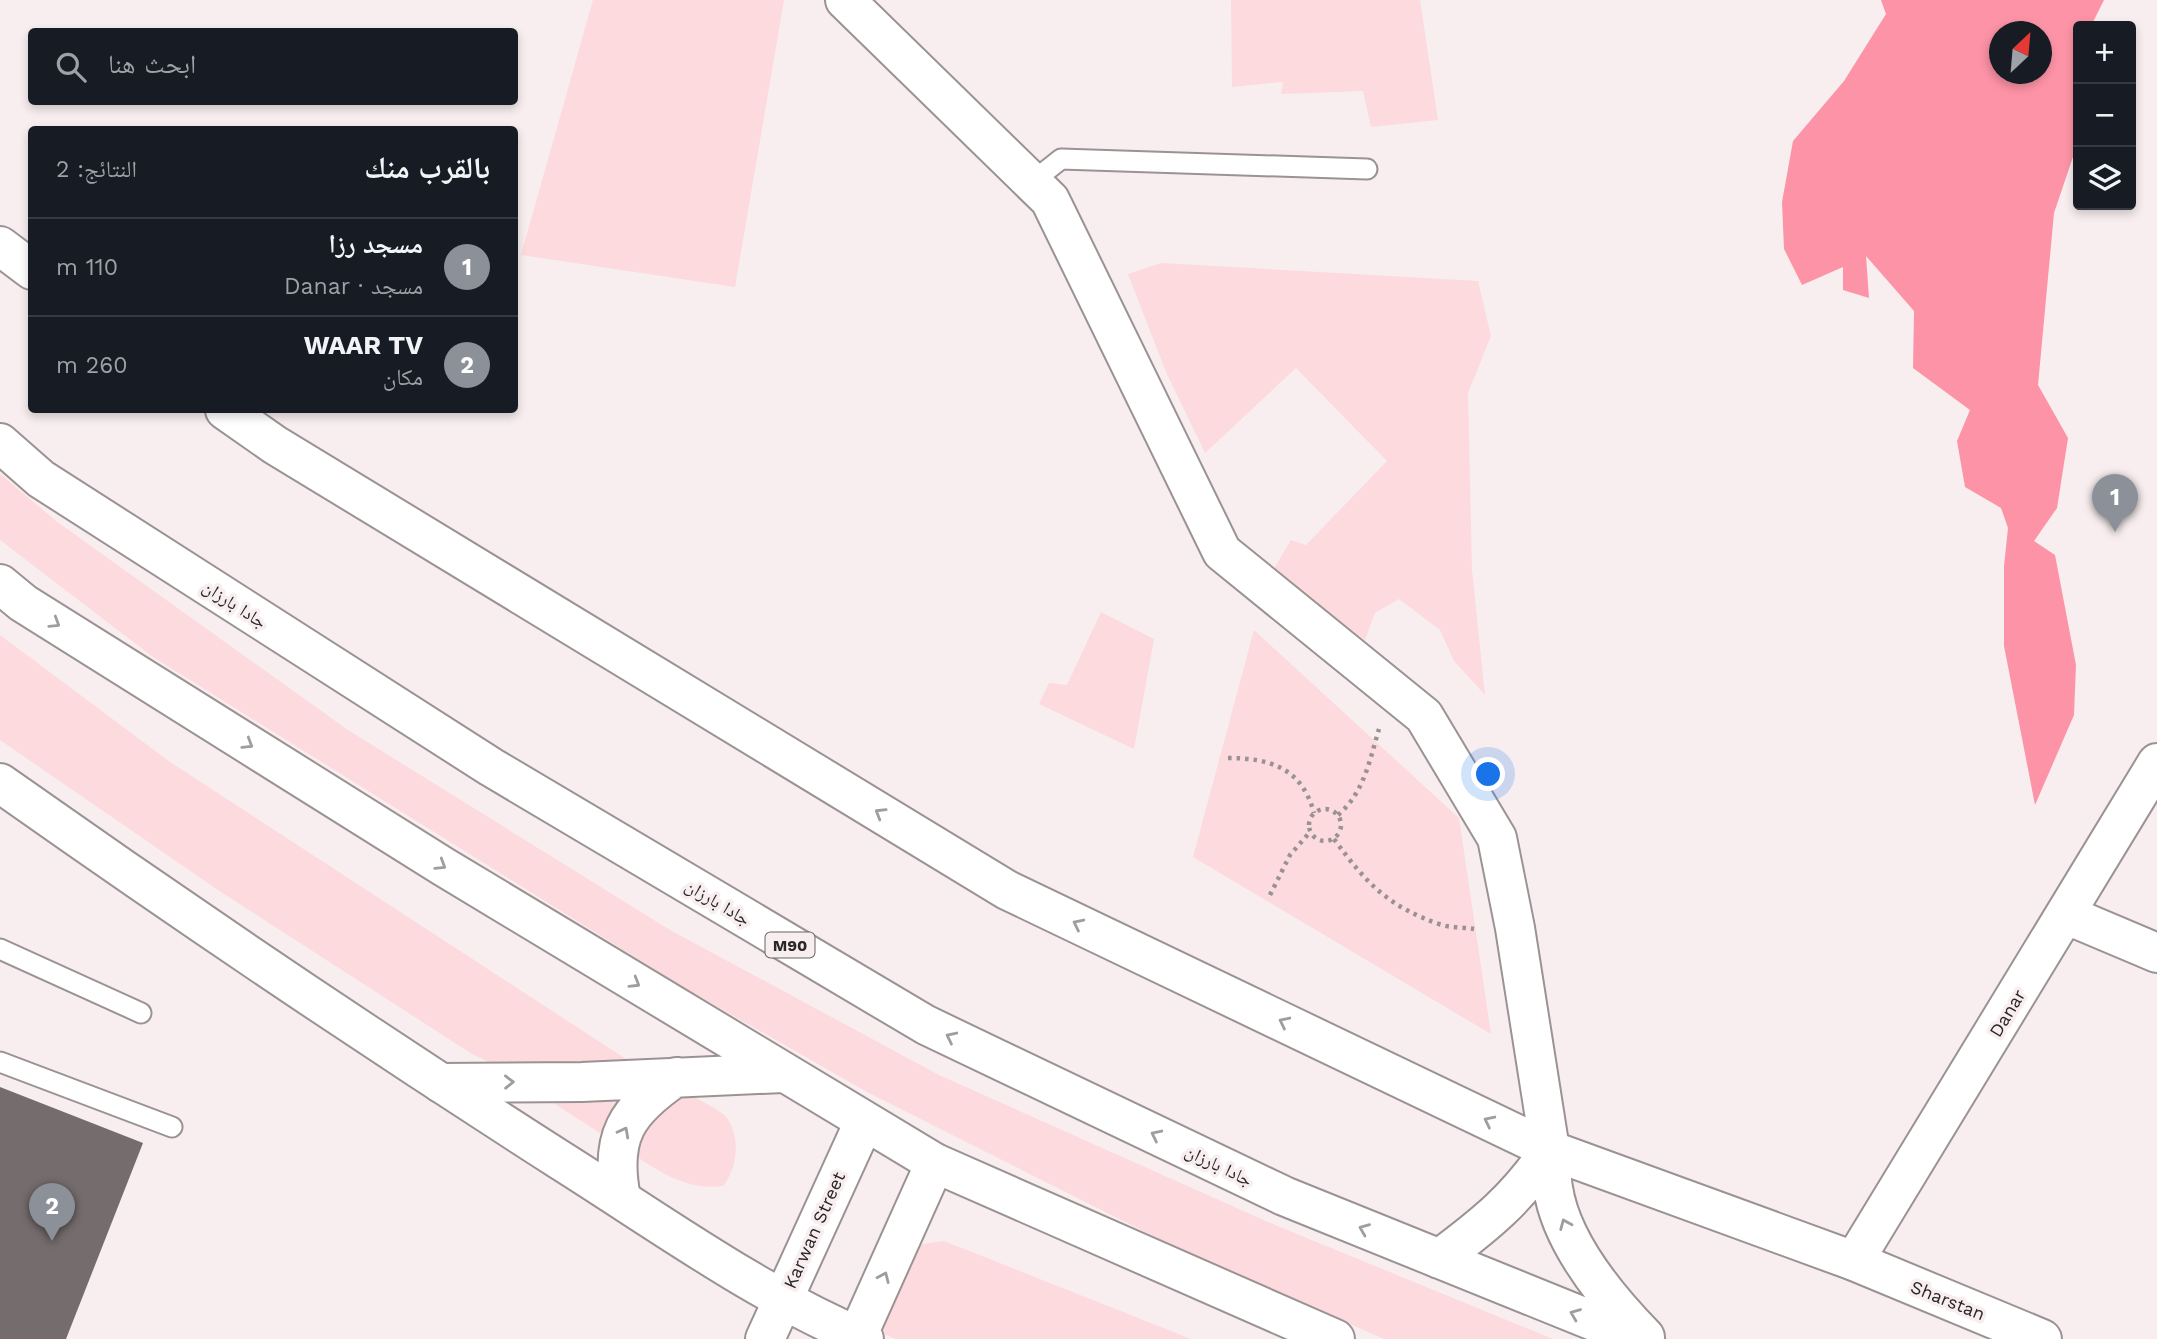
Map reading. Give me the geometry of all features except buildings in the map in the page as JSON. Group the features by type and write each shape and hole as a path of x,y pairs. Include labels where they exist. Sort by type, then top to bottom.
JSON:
{"main road":[{"path":"845,0 1050,200 1222,552 1423,716 1497,838 1515,928 1550,1150 1553,1189 1564,1227 1606,1292 1646,1339"},
{"path":"0,246 28,267"},
{"name":"Sharstan","path":"229,413 287,453 1007,890 1550,1150 1854,1261 2042,1339"},
{"name":"جادا بارزان","path":"0,443 41,479 491,767 926,1025 1284,1196 1638,1339"},
{"path":"0,584 23,603 444,867 935,1163 1335,1339"},
{"name":"Danar","path":"1854,1261 2067,915 2157,763"},
{"path":"0,783 132,876 441,1083 782,1301 859,1338 935,1163"},
{"path":"2067,915 2157,953"},
{"path":"441,1083 783,1073"},
{"path":"621,1198 615,1166 618,1141 632,1117 651,1094 676,1077"},
{"name":"Karwan Street","path":"765,1339 864,1122"},
{"path":"1439,1259 1497,1214 1526,1186 1550,1150"}],"lane":[{"path":"1032,183 1061,159 1367,169"},
{"path":"0,949 141,1013"},
{"path":"0,1062 172,1128"}],"path":[{"path":"1338,815 1348,806 1364,778 1391,689"},
{"path":"1228,758 1263,759 1293,774 1304,789 1314,813"},
{"path":"1270,895 1290,855 1310,832 1309,822 1314,813 1329,809 1338,815 1342,825 1334,839 1323,841 1310,832"},
{"path":"1334,839 1350,865 1366,881 1408,910 1445,926 1483,930 1515,928"}],"shaded area":[{"path":"593,0 784,0 735,287 521,255"},
{"path":"1231,0 1420,0 1438,120 1371,127 1363,91 1281,94 1283,82 1232,87"},
{"path":"1881,0 2104,0 2094,21 2073,21 2073,157 2054,213 2038,385 2068,438 2057,508 2034,541 2055,555 2076,665 2074,715 2035,805 2004,646 2004,566 2008,528 2001,508 1965,487 1957,441 1970,410 1913,368 1914,311 1866,256 1869,298 1843,290 1843,267 1802,285 1784,249 1782,202 1793,141 1844,81 1886,14"},
{"path":"1161,263 1478,281 1491,336 1468,393 1472,570 1485,695 1454,661 1440,630 1399,599 1375,613 1365,640 1272,572 1291,540 1306,545 1387,461 1296,368 1205,453 1166,372 1128,274"},
{"path":"0,474 56,521 348,730 670,930 939,1075 1275,1225 1553,1339 1384,1339 1171,1245 867,1092 683,987 153,657 0,540"},
{"path":"1101,612 1154,639 1134,749 1039,704 1049,683 1067,685"},
{"path":"1254,630 1459,818 1491,1034 1193,857"},
{"path":"0,635 170,762 649,1074 515,1075 472,1054 218,890 0,740"},
{"path":"659,1082 614,1142 527,1086"},
{"path":"670,1085 727,1118 734,1135 736,1153 732,1171 723,1186 709,1187 682,1181 658,1170 623,1148"},
{"path":"944,1241 1191,1339 896,1339 886,1335 878,1321 902,1254 923,1244"}],"place":[{"name":"مسجد رزا","path":"2115,532"},
{"name":"WAAR TV","path":"52,1241"}]}
